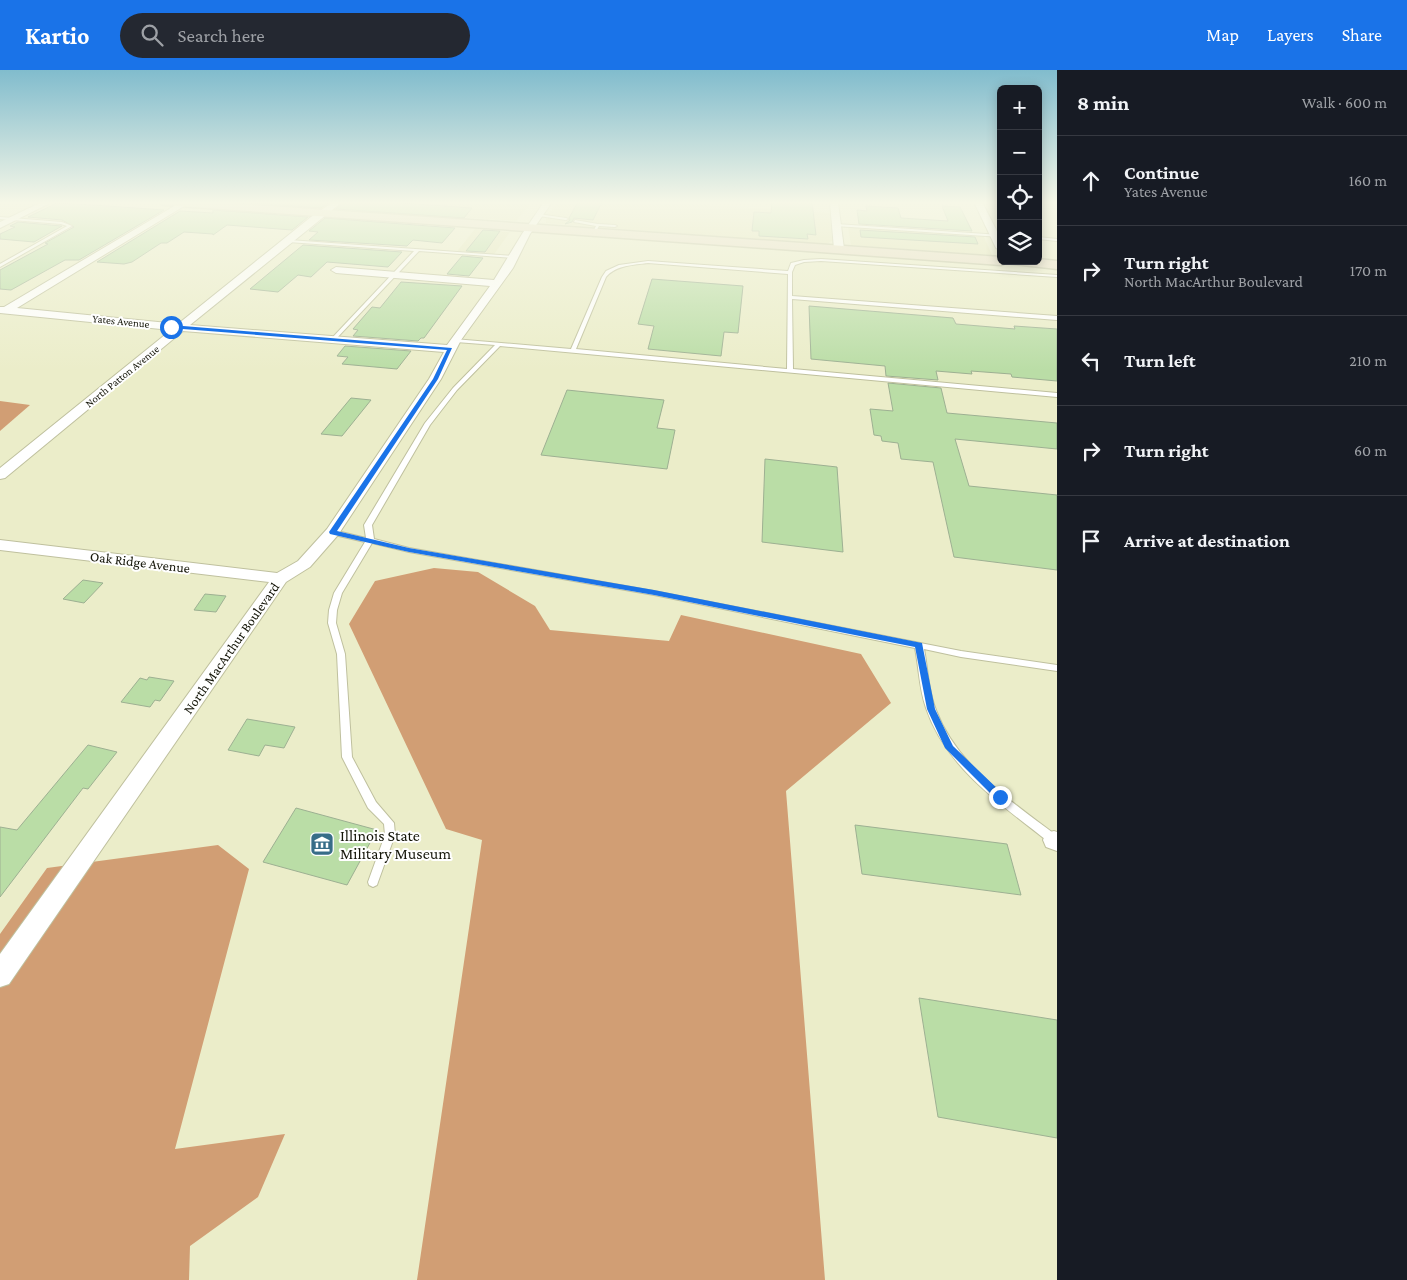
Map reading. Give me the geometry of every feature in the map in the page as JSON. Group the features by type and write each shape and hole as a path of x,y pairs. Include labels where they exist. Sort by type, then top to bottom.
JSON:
{"main road":[{"path":"978,258 997,260"},
{"path":"1042,263 1057,264"}],"street":[{"path":"4,310 91,258"},
{"name":"North Patton Avenue","path":"0,475 267,258"},
{"name":"North MacArthur Boulevard","path":"0,975 280,578 304,564 333,532 435,379 453,345 514,258"},
{"path":"336,270 496,283"},
{"name":"Yates Avenue","path":"4,310 183,328 453,345"},
{"name":"Oak Ridge Avenue","path":"0,544 280,578"}],"lane":[{"path":"0,266 13,258"},
{"path":"334,339 410,258"},
{"path":"790,370 790,273 793,264 798,262 821,260 1057,276"},
{"path":"573,350 604,277 608,272 621,266 648,262 790,273"},
{"path":"790,297 1057,318"},
{"path":"373,882 390,835 389,823 372,805 346,757 340,654 332,623 333,610 338,593 370,540 368,525 428,424 455,389 500,344"},
{"path":"453,345 500,344 573,350 1057,395"},
{"path":"333,532 409,550 654,593 991,659 1057,668"},
{"path":"919,645 931,709 950,748 989,789 1056,844"}],"shaded area":[{"path":"0,401 30,405 0,431"},
{"path":"434,568 478,572 535,606 550,630 669,641 681,615 861,654 891,703 786,791 825,1280 417,1280 482,840 446,829 349,624 375,581"},
{"path":"218,845 249,869 175,1149 285,1134 258,1197 190,1246 189,1280 0,1280 0,934 47,868"}],"building":[{"path":"21,258 82,258 65,260 11,290 0,289 0,270"},
{"path":"103,258 137,258 124,264 97,262"},
{"path":"287,258 396,258 388,267 327,262 311,277 298,275 278,292 250,289"},
{"path":"460,258 483,258 469,276 447,274"},
{"path":"652,279 743,286 738,333 724,332 721,356 648,349 654,326 638,324"},
{"path":"401,282 462,286 424,338 418,341 353,336 358,330 353,329 372,307 380,308"},
{"path":"809,306 953,318 956,324 1015,329 1014,326 1057,329 1057,381 1012,377 1011,374 971,371 972,374 936,371 938,380 886,376 885,366 811,359"},
{"path":"345,346 411,351 397,369 342,364 348,357 337,356"},
{"path":"888,383 941,388 947,413 1057,423 1057,449 955,439 969,486 1057,495 1057,570 954,557 933,462 901,459 898,443 882,441 881,436 874,435 870,409 893,411"},
{"path":"567,390 664,400 657,428 675,430 667,469 541,455"},
{"path":"351,398 371,400 342,436 321,434"},
{"path":"765,459 837,467 843,552 762,542"},
{"path":"83,580 103,583 84,603 63,599"},
{"path":"205,594 226,596 216,612 194,610"},
{"path":"149,677 174,681 160,701 155,700 150,707 121,702 140,678 147,680"},
{"path":"247,719 295,727 284,748 265,745 259,756 228,750"},
{"path":"88,745 117,752 88,789 83,788 0,897 0,827 17,830"},
{"path":"296,808 377,830 347,885 263,862"},
{"path":"855,825 1007,844 1021,895 862,874"},
{"path":"919,998 1057,1020 1057,1138 938,1117"}],"place":[{"name":"Illinois State Military Museum","path":"322,844"}],"route":[{"path":"171,327 450,349 435,379 333,532 409,550 654,593 919,645 931,709 950,748 989,789 1000,797"}]}
